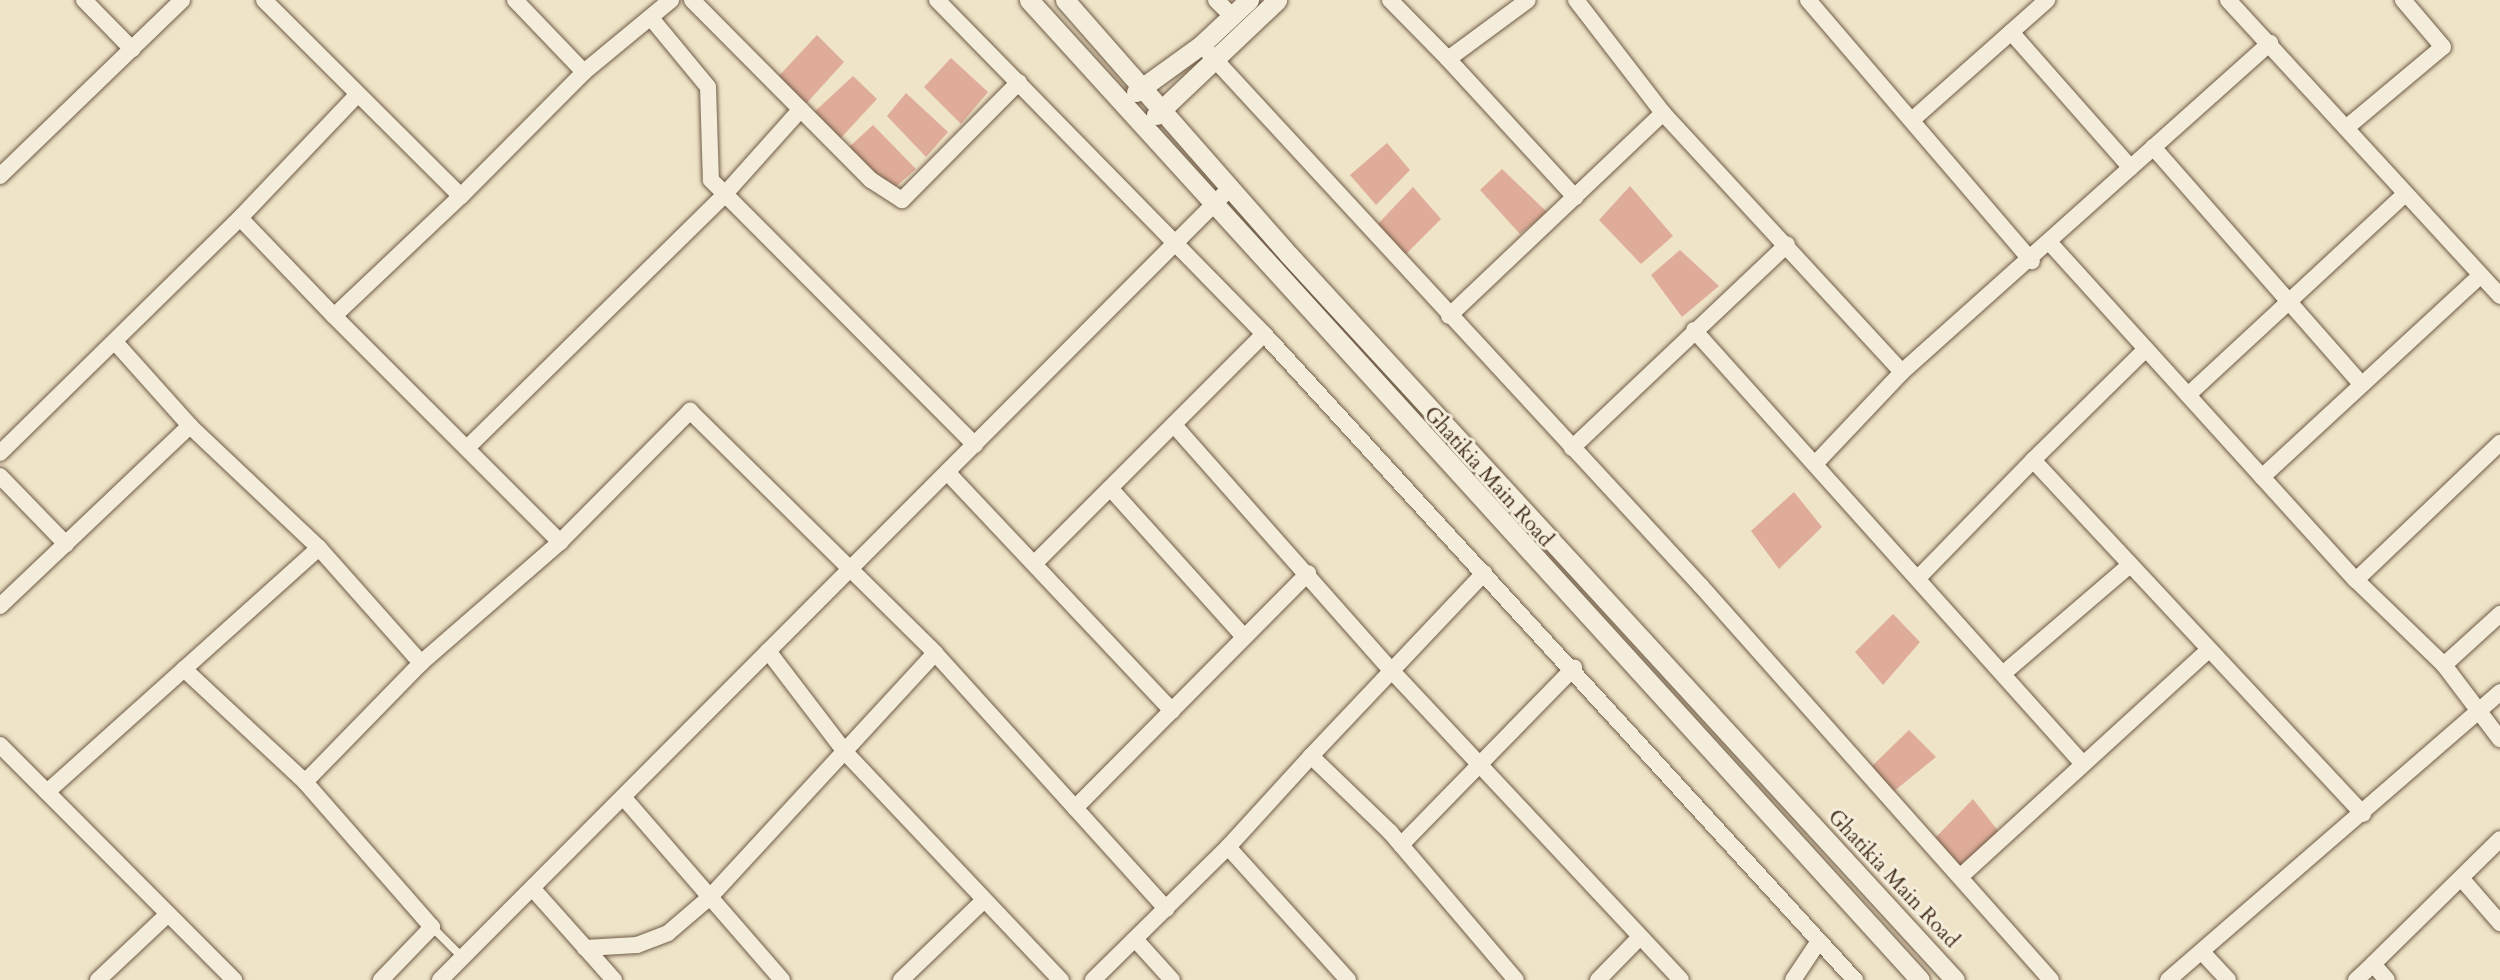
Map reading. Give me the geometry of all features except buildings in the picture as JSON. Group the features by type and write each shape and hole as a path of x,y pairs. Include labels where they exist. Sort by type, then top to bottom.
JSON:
{"street":[{"path":"84,0 132,49"},
{"path":"0,176 182,0"},
{"path":"264,0 461,196"},
{"path":"515,0 584,72"},
{"path":"334,316 461,196 584,72 671,0"},
{"path":"692,0 871,180 902,200 1019,82"},
{"path":"937,0 1176,241 1264,334 1574,668 1855,980"},
{"name":"Ghatikia Main Road","path":"1029,0 1125,102 1212,205 1920,980"},
{"name":"Ghatikia Main Road","path":"1065,0 1145,85 1231,187 1955,980"},
{"path":"1216,0 1232,16"},
{"path":"1145,126 1164,108 1208,53 1232,16 1249,0"},
{"path":"1125,102 1145,85 1208,53 1277,0"},
{"path":"1390,0 1575,197"},
{"path":"1448,59 1528,0"},
{"path":"1577,0 1662,113 1902,372"},
{"path":"1808,0 2032,261"},
{"path":"1912,120 2047,0"},
{"path":"2228,0 2500,296"},
{"path":"2346,128 2443,47 2403,0"},
{"path":"650,18 709,87 707,172 724,195 975,445"},
{"path":"2011,32 2130,169"},
{"path":"1816,463 1902,372 2032,261 2153,147 2270,43"},
{"path":"1208,53 1572,448 2051,980"},
{"path":"0,453 240,218 358,94"},
{"path":"469,446 724,195 801,109"},
{"path":"1449,316 1662,113"},
{"path":"2153,147 2287,303 2360,383"},
{"path":"441,979 1231,187"},
{"path":"2188,395 2405,194"},
{"path":"240,218 334,316 469,446 560,542"},
{"path":"2050,243 2356,580 2444,666 2500,738"},
{"path":"1572,448 1787,245"},
{"path":"2262,477 2360,383 2480,275"},
{"path":"1694,330 2005,671 2083,764"},
{"path":"1035,563 1264,334"},
{"path":"115,342 190,426 319,548 421,663"},
{"path":"1919,577 2146,349"},
{"path":"305,782 421,663 560,542 690,411 851,566 935,653 1166,909"},
{"path":"1174,425 1308,573 1391,670 1480,762 1639,938 1681,980"},
{"path":"0,607 190,426"},
{"path":"2356,580 2500,443"},
{"path":"2033,460 2206,652 2363,814"},
{"path":"948,473 1172,711"},
{"path":"0,476 66,544"},
{"path":"1110,488 1244,637"},
{"path":"47,792 319,548"},
{"path":"2005,671 2130,565"},
{"path":"1075,808 1308,573"},
{"path":"1093,980 1228,847 1484,573"},
{"path":"2444,666 2500,614"},
{"path":"768,651 846,753 1061,980"},
{"path":"1960,877 2206,652"},
{"path":"585,948 637,945 668,933 710,897 846,753 935,653"},
{"path":"1401,845 1574,668"},
{"path":"184,669 305,782 432,927 381,980"},
{"path":"2168,980 2480,713 2500,692"},
{"path":"0,745 234,980"},
{"path":"1311,756 1401,845 1516,980"},
{"path":"624,797 782,980"},
{"path":"2356,980 2500,839"},
{"path":"1228,847 1348,980"},
{"path":"2461,878 2500,923"},
{"path":"533,889 610,978"},
{"path":"901,980 984,900"},
{"path":"98,980 168,914"},
{"path":"1598,980 1639,938"},
{"path":"1135,939 1172,980"},
{"path":"1793,980 1819,941"},
{"path":"2202,952 2228,980"},
{"path":"2373,964 2388,980"}],"lane":[{"path":"432,927 461,957"}]}
